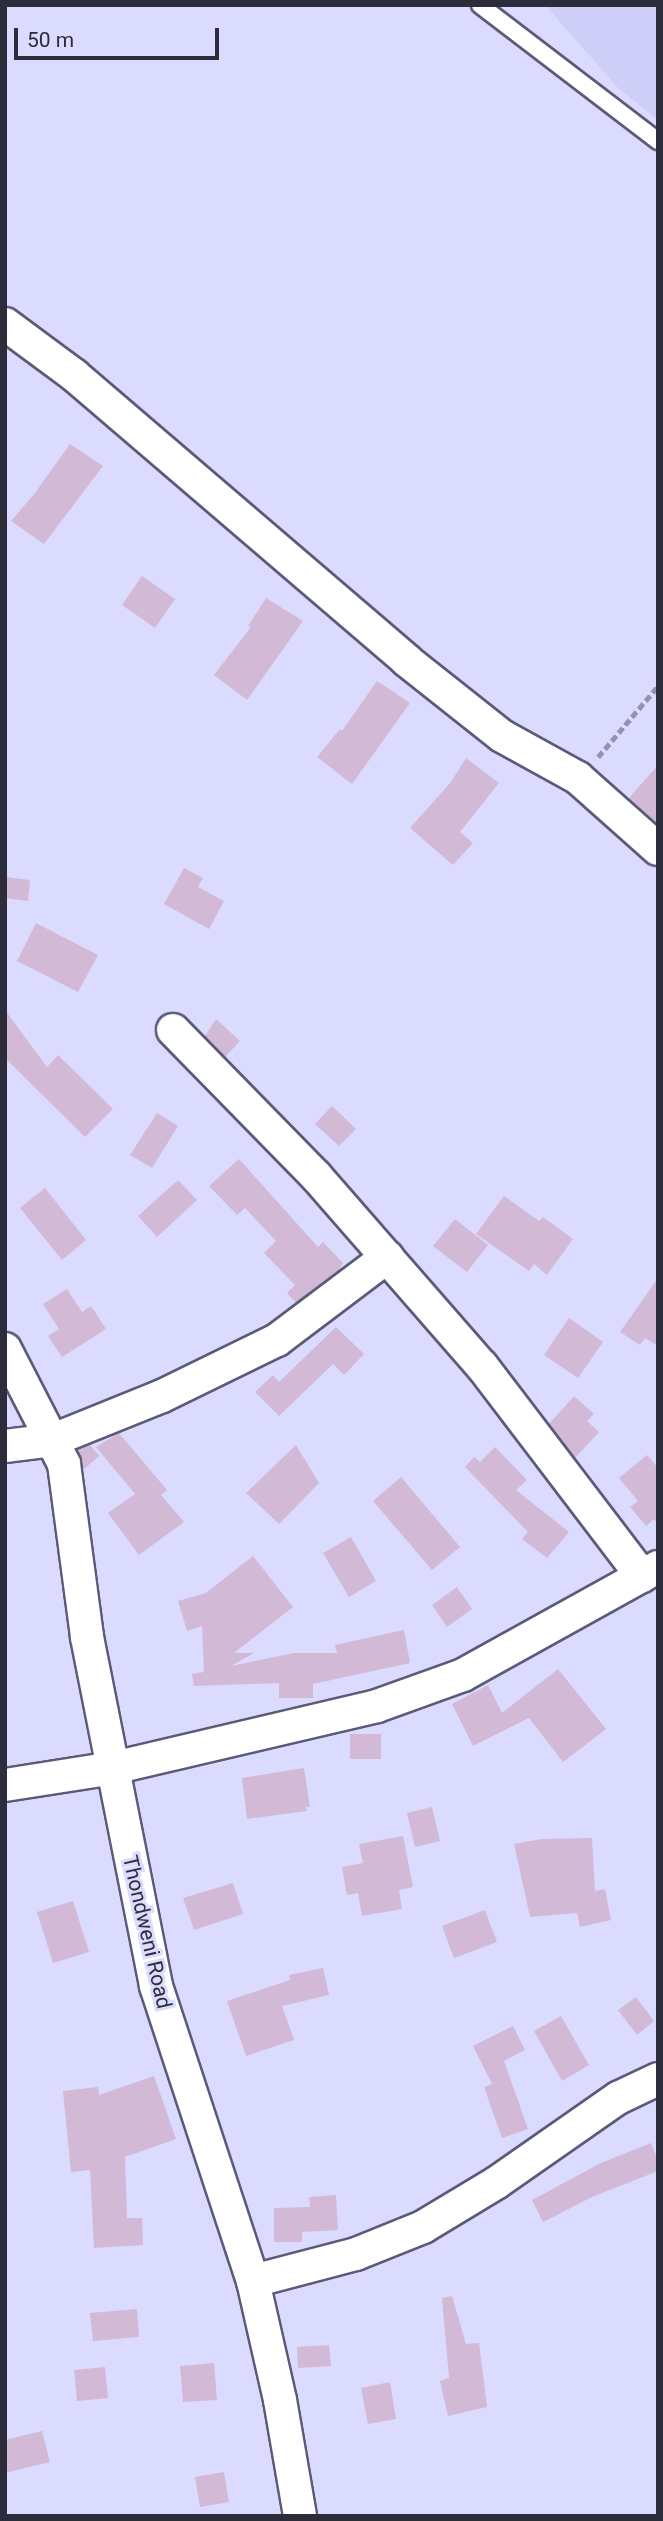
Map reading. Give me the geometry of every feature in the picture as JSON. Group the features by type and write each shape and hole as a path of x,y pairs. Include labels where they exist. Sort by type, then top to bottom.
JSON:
{"street":[{"path":"5,324 74,375 406,660 502,736 578,778 658,849"},
{"path":"5,1785 113,1768 389,1702 463,1675 650,1571 482,1366 387,1257 316,1177 173,1030"},
{"path":"5,1446 54,1440 162,1396 277,1340 387,1257"},
{"name":"Thondweni Road","path":"5,1349 64,1464 87,1637 156,1986 253,2281 279,2400 300,2516"},
{"path":"253,2281 356,2254 423,2227 496,2183 618,2098 658,2080"}],"lane":[{"path":"480,5 658,141"}],"path":[{"path":"578,778 625,728 658,686"}],"shaded area":[{"path":"545,5 658,5 658,120 619,89"}],"building":[{"path":"70,444 103,466 44,544 11,521"},
{"path":"142,576 175,599 155,628 122,605"},
{"path":"266,598 303,621 247,700 214,675 251,627 248,626"},
{"path":"377,681 410,703 352,784 317,757 340,729 342,731"},
{"path":"466,758 499,783 460,832 473,843 453,865 410,828 451,782"},
{"path":"658,765 658,824 629,798"},
{"path":"184,868 203,878 198,887 224,901 209,929 164,904"},
{"path":"5,877 30,880 28,901 5,898"},
{"path":"36,923 98,955 78,992 17,961"},
{"path":"5,1010 47,1067 58,1055 113,1109 85,1137 5,1058"},
{"path":"216,1019 240,1041 225,1057 205,1036"},
{"path":"332,1106 356,1129 339,1146 315,1124"},
{"path":"157,1113 178,1126 152,1168 130,1155"},
{"path":"239,1159 318,1247 323,1242 343,1263 338,1271 296,1303 287,1293 295,1285 264,1253 276,1241 245,1208 237,1215 209,1186"},
{"path":"178,1180 197,1200 157,1237 138,1216"},
{"path":"45,1188 86,1240 62,1260 20,1208"},
{"path":"504,1196 539,1221 543,1217 573,1239 547,1275 534,1264 529,1271 476,1234"},
{"path":"455,1219 488,1245 467,1272 433,1246"},
{"path":"658,1278 658,1346 645,1338 640,1345 620,1332"},
{"path":"67,1289 82,1312 91,1306 106,1329 62,1357 48,1336 59,1329 43,1304"},
{"path":"569,1318 603,1342 578,1378 544,1355"},
{"path":"336,1327 364,1354 344,1375 333,1364 279,1416 255,1392 273,1375 279,1382"},
{"path":"574,1396 594,1414 587,1421 599,1432 575,1458 549,1424"},
{"path":"119,1433 167,1490 161,1495 184,1522 139,1555 108,1513 135,1494 96,1447"},
{"path":"90,1445 99,1456 83,1470 77,1450"},
{"path":"296,1445 319,1483 279,1524 246,1493"},
{"path":"495,1447 527,1480 516,1490 569,1532 547,1558 522,1539 528,1532 465,1467 474,1457 480,1462"},
{"path":"647,1455 658,1468 658,1524 654,1519 646,1526 630,1507 638,1501 619,1478"},
{"path":"401,1477 460,1547 432,1570 373,1501"},
{"path":"351,1537 376,1581 349,1597 323,1553"},
{"path":"253,1556 293,1607 234,1653 254,1653 231,1666 294,1653 337,1653 335,1645 404,1630 410,1663 313,1684 313,1698 279,1698 279,1683 194,1686 192,1674 204,1672 202,1626 187,1631 178,1601 206,1593"},
{"path":"457,1587 472,1609 447,1627 432,1605"},
{"path":"558,1669 606,1729 563,1762 529,1718 473,1746 452,1704 488,1685 502,1713"},
{"path":"350,1734 381,1734 381,1759 350,1759"},
{"path":"304,1768 310,1807 306,1807 307,1811 247,1819 242,1778"},
{"path":"432,1807 440,1841 415,1847 407,1813"},
{"path":"403,1836 413,1887 399,1890 402,1909 362,1916 358,1893 347,1895 342,1867 363,1863 359,1844"},
{"path":"592,1838 595,1891 605,1889 611,1920 580,1927 577,1913 530,1917 514,1844 542,1839"},
{"path":"233,1883 243,1914 194,1930 183,1898"},
{"path":"73,1901 89,1952 53,1963 37,1912"},
{"path":"485,1910 497,1942 454,1958 442,1926"},
{"path":"323,1968 329,1995 282,2006 294,2040 246,2056 227,2001 290,1980 289,1975"},
{"path":"636,1997 654,2021 637,2035 618,2010"},
{"path":"561,2016 589,2065 562,2081 534,2031"},
{"path":"513,2026 525,2050 504,2061 528,2129 502,2138 484,2087 492,2084 473,2046"},
{"path":"154,2076 176,2139 125,2157 127,2218 142,2218 143,2245 94,2248 90,2170 71,2172 63,2091 98,2087 99,2095"},
{"path":"651,2143 658,2161 658,2171 592,2197 543,2222 532,2200 601,2163"},
{"path":"336,2195 338,2230 302,2232 302,2242 274,2242 274,2208 310,2207 309,2197"},
{"path":"452,2296 466,2344 479,2343 487,2407 448,2416 440,2381 449,2378 442,2298"},
{"path":"137,2309 139,2337 93,2341 90,2313"},
{"path":"329,2345 331,2366 298,2368 297,2347"},
{"path":"214,2363 217,2400 183,2402 180,2366"},
{"path":"105,2367 108,2398 77,2401 74,2370"},
{"path":"390,2382 396,2419 368,2424 361,2388"},
{"path":"42,2431 50,2462 5,2473 5,2440"},
{"path":"224,2472 229,2502 200,2507 195,2477"}]}
